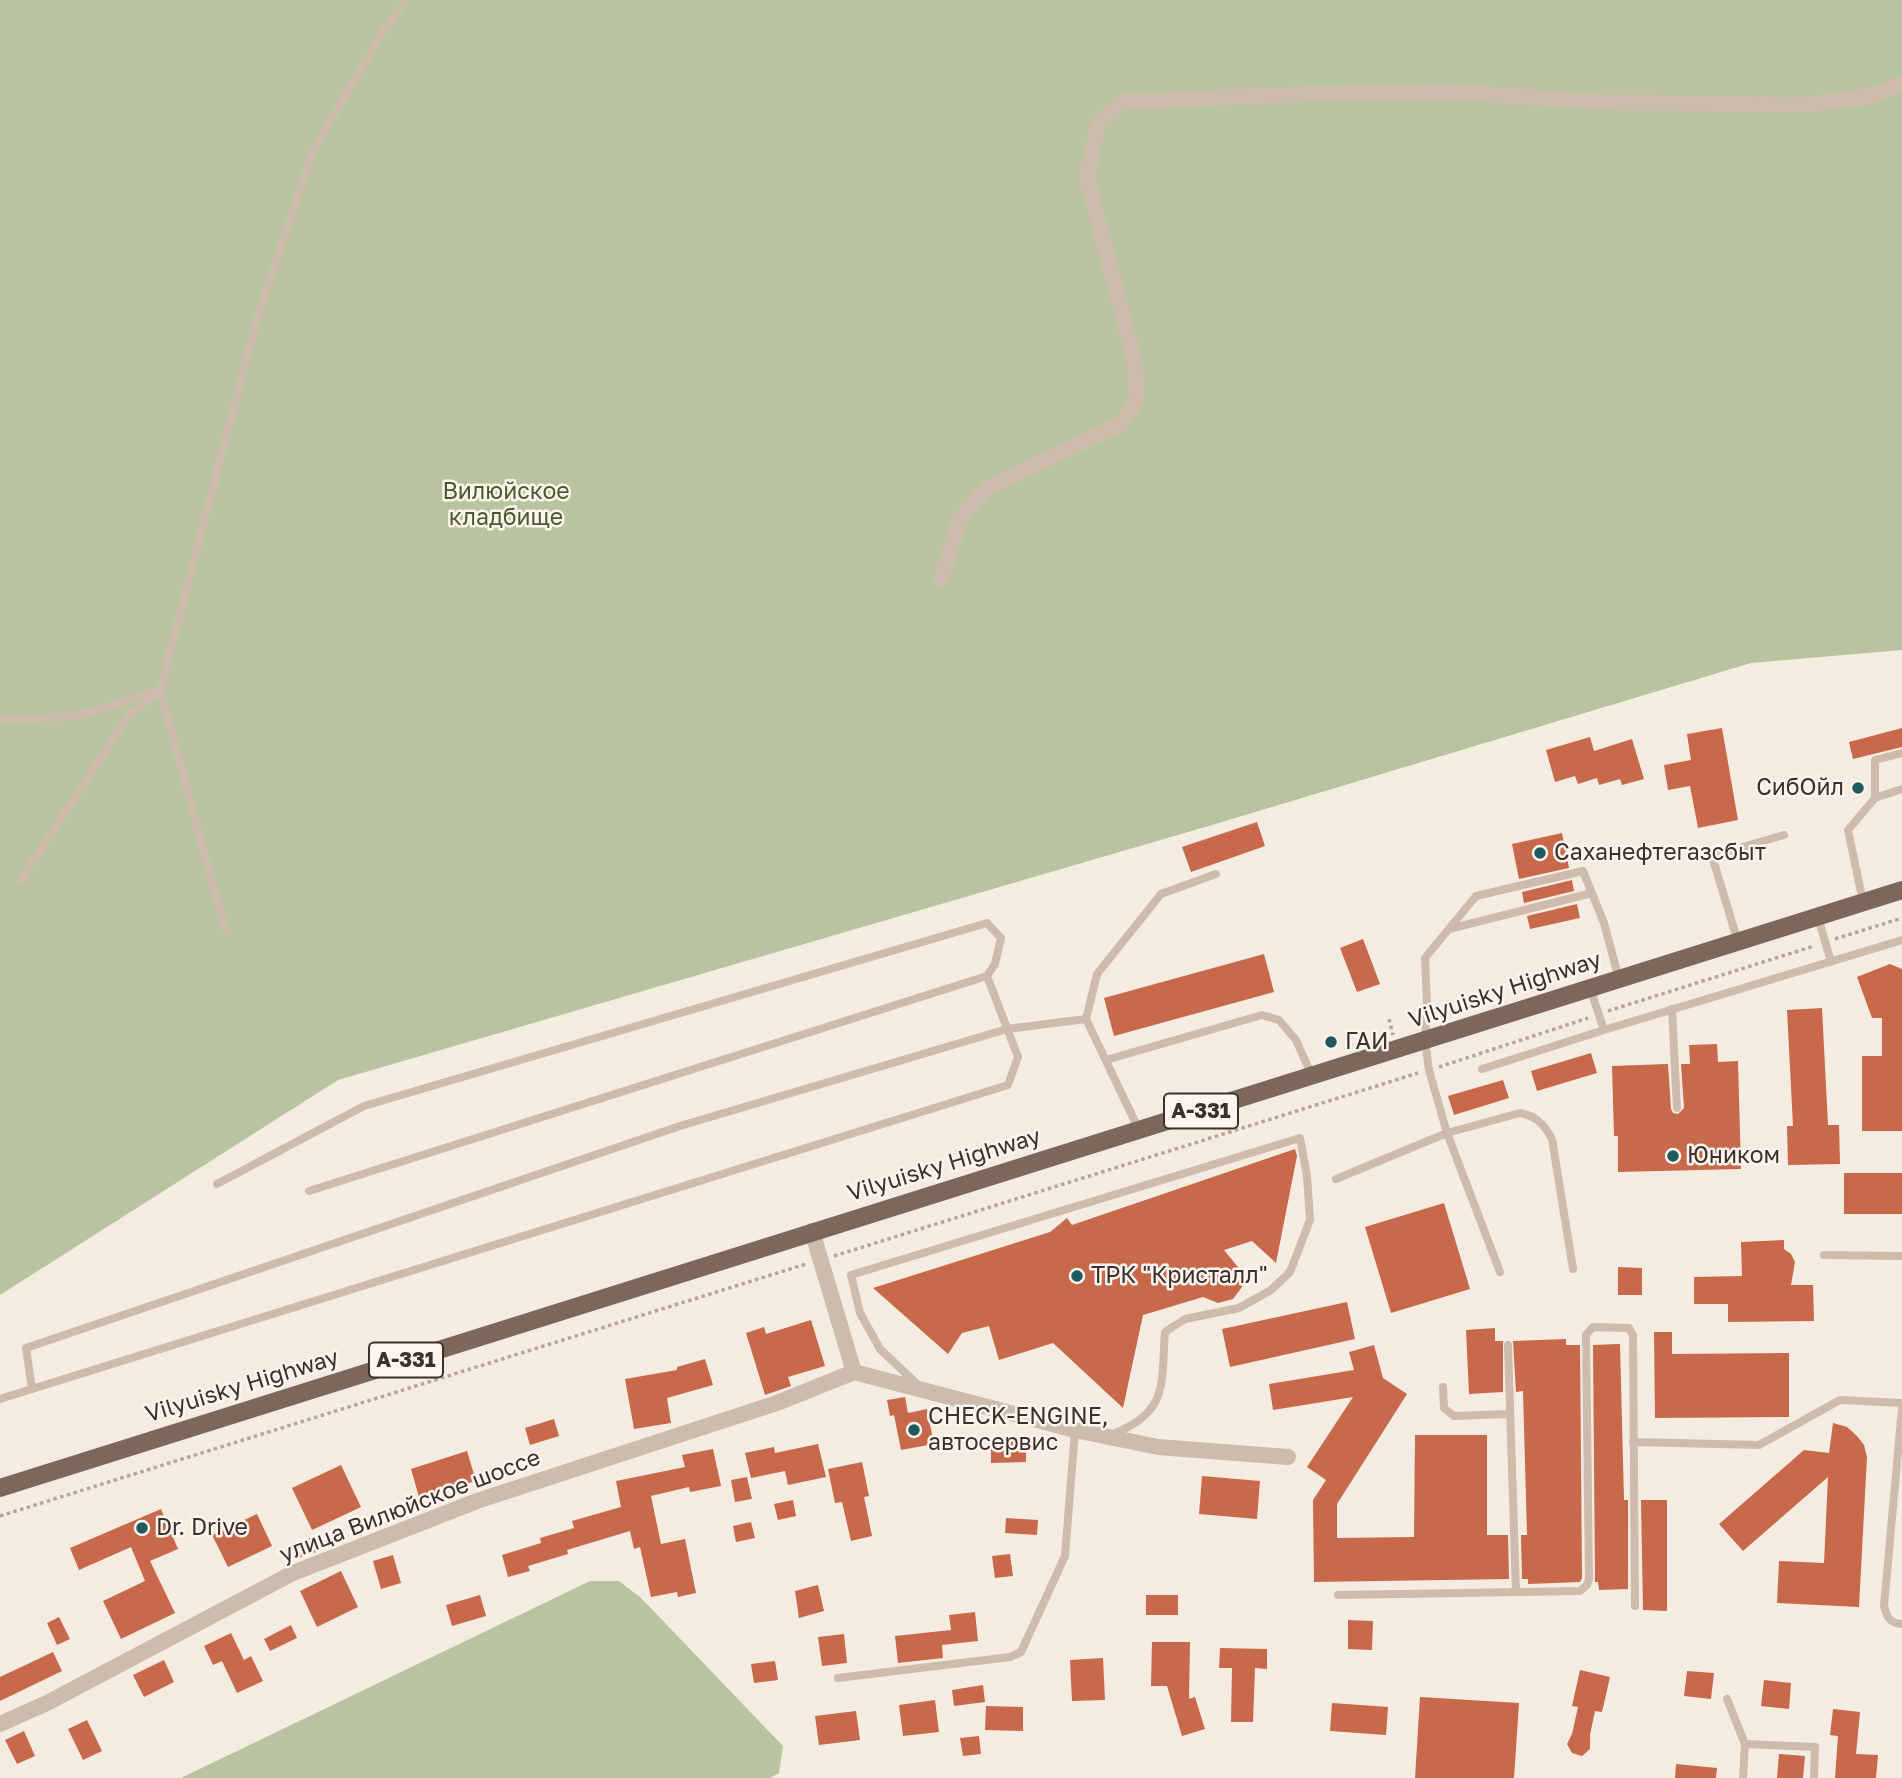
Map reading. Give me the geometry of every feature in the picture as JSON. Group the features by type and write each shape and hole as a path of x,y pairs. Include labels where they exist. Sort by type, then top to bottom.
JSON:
{"main road":[{"name":"Vilyuisky Highway","path":"0,1488 1902,890"}],"street":[{"path":"941,579 961,516 988,488 1122,423 1137,400 1135,363 1087,177 1098,124 1121,102 1306,94 1455,92 1602,102 1800,105 1867,97 1902,84"},
{"path":"812,1231 854,1372 1075,1430 1158,1447 1288,1457"},
{"name":"улица Вилюйское шоссе","path":"0,1724 47,1703 293,1573 477,1501 776,1403 854,1372"}],"lane":[{"path":"225,929 160,690 257,319 313,150 379,38 406,0"},
{"path":"0,719 75,717 160,690"},
{"path":"21,880 129,716 160,690"},
{"path":"1875,798 1875,760 1902,753"},
{"path":"1863,902 1849,830 1875,798 1902,789"},
{"path":"1738,942 1712,856 1784,835"},
{"path":"1500,1272 1447,1133 1429,1070 1425,1041 1425,958 1476,896 1583,871 1604,923 1619,979"},
{"path":"1139,1130 1086,1019 1097,974 1161,894 1216,874"},
{"path":"1449,929 1592,894"},
{"path":"1818,917 1831,962"},
{"path":"217,1184 364,1106 987,923 1001,938 995,964 987,976 309,1191"},
{"path":"1482,1069 1902,940"},
{"path":"0,1399 1008,1085 1018,1057 987,976"},
{"path":"1590,988 1604,1030"},
{"path":"1672,1009 1676,1108"},
{"path":"1106,1060 1262,1015 1279,1020 1296,1040 1312,1076"},
{"path":"32,1389 26,1348 680,1126 1007,1030 1086,1019"},
{"path":"1336,1179 1447,1133 1520,1113 1538,1119 1552,1139 1573,1269"},
{"path":"924,1391 880,1349 860,1313 851,1275 1300,1138 1307,1177 1310,1220 1290,1272 1271,1290 1239,1308 1185,1319 1165,1332 1162,1391 1149,1412 1133,1427 1108,1437"},
{"path":"1824,1255 1902,1256"},
{"path":"1338,1595 1580,1591 1589,1578 1586,1335 1593,1327 1629,1328 1633,1335 1635,1606"},
{"path":"1508,1345 1516,1592"},
{"path":"1443,1387 1444,1408 1454,1416 1509,1414"},
{"path":"1633,1442 1759,1445 1840,1400 1902,1403"},
{"path":"1902,1408 1884,1606 1886,1616 1893,1623 1902,1624"},
{"path":"838,1678 1010,1657 1021,1652 1065,1556 1075,1430"},
{"path":"1727,1699 1745,1744 1743,1778"},
{"path":"1745,1744 1815,1747 1814,1778"}],"path":[{"path":"0,1516 1429,1070 1902,918"}],"green space":[{"name":"Вилюйское кладбище","path":"0,0 1902,0 1902,650 1751,663 1212,825 338,1080 0,1295"},
{"path":"590,1581 619,1581 641,1598 783,1746 779,1773 770,1778 181,1778"}],"building":[{"path":"1722,728 1738,820 1698,828 1690,786 1668,790 1664,765 1691,760 1687,734"},
{"path":"1902,728 1902,747 1853,759 1849,742"},
{"path":"1590,737 1594,751 1632,739 1644,779 1622,785 1620,779 1599,785 1597,778 1578,784 1575,776 1555,782 1546,750"},
{"path":"1257,822 1265,846 1191,872 1182,847"},
{"name":"Саханефтегазсбыт","path":"1562,833 1569,868 1519,879 1512,844"},
{"path":"1572,880 1574,891 1524,903 1522,892"},
{"path":"1577,904 1580,918 1530,929 1527,916"},
{"path":"1363,939 1380,984 1357,992 1340,948"},
{"path":"1264,954 1274,992 1114,1036 1104,998"},
{"path":"1890,964 1902,969 1902,1131 1862,1131 1862,1056 1882,1056 1882,1018 1872,1018 1857,977"},
{"path":"1822,1008 1828,1125 1839,1125 1840,1164 1788,1165 1787,1126 1793,1126 1787,1010"},
{"path":"1717,1044 1718,1062 1738,1061 1741,1169 1618,1172 1612,1066 1668,1064 1671,1109 1678,1114 1684,1108 1681,1064 1690,1064 1689,1045"},
{"path":"1591,1053 1597,1073 1537,1091 1531,1071"},
{"path":"1503,1080 1509,1098 1454,1115 1448,1096"},
{"name":"ТРК \"Кристалл\"","path":"1295,1149 1297,1156 1276,1263 1252,1241 1224,1250 1242,1272 1242,1287 1233,1299 1218,1303 1203,1297 1143,1315 1123,1408 1053,1343 999,1360 989,1326 962,1333 948,1354 873,1288 1050,1232 1067,1218 1072,1225"},
{"path":"1844,1173 1902,1173 1902,1214 1844,1214"},
{"path":"1444,1203 1470,1289 1391,1313 1365,1227"},
{"path":"1784,1240 1784,1249 1791,1254 1795,1262 1791,1285 1813,1285 1814,1321 1728,1322 1728,1304 1694,1304 1694,1277 1742,1276 1741,1242"},
{"path":"1618,1267 1642,1268 1642,1295 1618,1295"},
{"path":"1347,1302 1355,1339 1230,1367 1222,1329"},
{"path":"811,1320 825,1366 788,1377 791,1386 765,1395 746,1333 764,1327 766,1334"},
{"path":"1495,1328 1495,1341 1503,1341 1503,1392 1469,1394 1466,1330"},
{"path":"1654,1332 1672,1332 1672,1354 1789,1353 1789,1417 1655,1418"},
{"path":"1566,1339 1566,1345 1580,1345 1582,1578 1580,1582 1528,1584 1528,1579 1522,1579 1521,1535 1527,1535 1523,1391 1516,1392 1513,1341"},
{"path":"1620,1344 1624,1500 1628,1500 1628,1589 1599,1590 1598,1582 1595,1582 1593,1345"},
{"path":"1374,1345 1383,1378 1407,1394 1337,1504 1337,1538 1414,1537 1415,1435 1487,1435 1487,1535 1508,1535 1509,1579 1314,1582 1313,1500 1326,1480 1307,1467 1353,1397 1273,1410 1269,1384 1354,1370 1349,1352"},
{"path":"705,1359 713,1385 667,1398 671,1423 634,1429 625,1379 677,1370 677,1367"},
{"name":"CHECK-ENGINE, автосервис","path":"905,1397 908,1413 927,1409 934,1444 901,1450 894,1415 890,1416 887,1400"},
{"path":"554,1419 559,1436 530,1445 525,1428"},
{"path":"1833,1423 1847,1427 1857,1436 1864,1445 1867,1457 1859,1607 1777,1603 1779,1561 1824,1563 1828,1477 1743,1551 1719,1524 1804,1450 1829,1453"},
{"path":"991,1438 1026,1438 1026,1462 991,1463"},
{"path":"818,1444 826,1477 788,1485 785,1471 751,1478 745,1453 774,1447 775,1453"},
{"path":"713,1449 721,1486 690,1492 689,1487 651,1496 661,1544 685,1539 696,1593 678,1597 677,1592 651,1597 640,1547 634,1549 630,1531 567,1550 568,1554 528,1566 530,1571 508,1577 502,1555 541,1543 540,1538 574,1528 572,1521 621,1507 616,1481 685,1467 682,1455"},
{"path":"467,1451 476,1481 419,1497 411,1469"},
{"path":"862,1462 869,1496 864,1497 872,1536 851,1541 842,1502 835,1503 828,1469"},
{"path":"341,1465 361,1507 312,1530 292,1488"},
{"path":"1202,1476 1260,1481 1257,1519 1199,1514"},
{"path":"747,1477 752,1499 735,1502 731,1480"},
{"path":"793,1500 796,1516 778,1520 774,1504"},
{"path":"1641,1500 1667,1500 1667,1611 1643,1610"},
{"path":"161,1509 178,1549 150,1561 175,1613 121,1639 103,1601 145,1581 131,1547 79,1570 70,1548"},
{"path":"257,1514 272,1546 228,1567 212,1535"},
{"path":"1006,1518 1038,1520 1037,1535 1005,1533"},
{"path":"751,1522 755,1538 736,1542 733,1526"},
{"path":"318,1536 322,1550 298,1558 293,1543"},
{"path":"1010,1554 1013,1576 995,1578 992,1556"},
{"path":"393,1555 401,1583 381,1589 373,1561"},
{"path":"341,1571 358,1607 317,1627 300,1591"},
{"path":"818,1585 824,1611 799,1618 795,1591"},
{"path":"480,1595 486,1616 452,1626 446,1605"},
{"path":"1146,1595 1178,1595 1178,1615 1146,1615"},
{"path":"975,1612 978,1641 942,1645 943,1658 898,1663 895,1636 951,1630 949,1615"},
{"path":"59,1617 70,1639 57,1645 47,1623"},
{"path":"1348,1620 1373,1621 1372,1650 1348,1649"},
{"path":"291,1625 297,1638 270,1651 264,1639"},
{"path":"231,1633 244,1660 251,1656 263,1681 237,1693 222,1661 213,1665 204,1646"},
{"path":"844,1634 847,1663 822,1666 818,1637"},
{"path":"1152,1642 1190,1642 1189,1699 1195,1697 1205,1729 1182,1736 1167,1686 1151,1686"},
{"path":"1220,1648 1267,1649 1267,1669 1255,1668 1253,1722 1231,1722 1232,1668 1219,1668"},
{"path":"53,1652 62,1671 0,1701 0,1677"},
{"path":"1103,1658 1105,1700 1072,1701 1070,1660"},
{"path":"164,1660 174,1682 144,1697 133,1675"},
{"path":"775,1661 778,1680 754,1683 751,1664"},
{"path":"1580,1670 1610,1677 1602,1712 1595,1711 1590,1749 1582,1756 1572,1753 1567,1744 1578,1707 1572,1706"},
{"path":"1687,1671 1714,1673 1711,1699 1684,1696"},
{"path":"1764,1680 1791,1683 1789,1709 1761,1706"},
{"path":"983,1685 985,1702 954,1706 952,1690"},
{"path":"1420,1697 1519,1703 1514,1778 1415,1778"},
{"path":"935,1700 939,1732 903,1736 899,1705"},
{"path":"1332,1703 1388,1707 1386,1735 1330,1731"},
{"path":"986,1706 1023,1707 1023,1731 985,1730"},
{"path":"1833,1709 1860,1712 1856,1754 1878,1755 1876,1778 1835,1778 1838,1736 1830,1735"},
{"path":"856,1711 860,1740 819,1745 815,1716"},
{"path":"87,1720 102,1751 83,1760 68,1729"},
{"path":"24,1731 35,1756 17,1764 5,1740"},
{"path":"979,1736 981,1754 963,1756 960,1738"},
{"path":"1779,1754 1805,1756 1803,1778 1777,1778"},
{"path":"1676,1764 1717,1768 1716,1778 1675,1778"}],"place":[{"name":"СибОйл","path":"1858,788"},
{"name":"Саханефтегазсбыт","path":"1540,853"},
{"name":"ГАИ","path":"1331,1042"},
{"name":"Юником","path":"1673,1156"},
{"name":"ТРК \"Кристалл\"","path":"1077,1276"},
{"name":"CHECK-ENGINE, автосервис","path":"914,1430"},
{"name":"Dr. Drive","path":"142,1528"}]}
